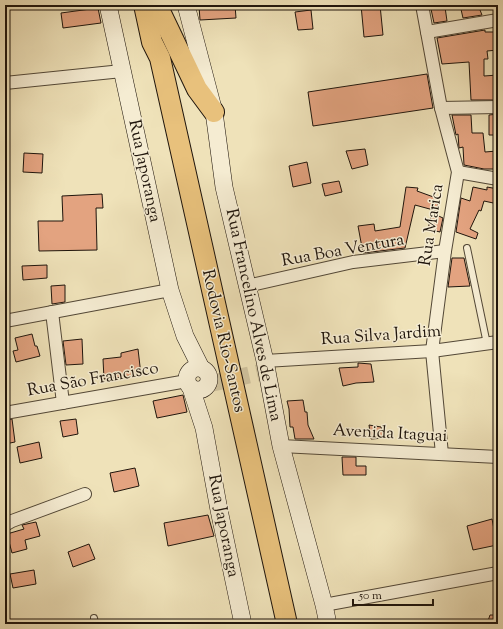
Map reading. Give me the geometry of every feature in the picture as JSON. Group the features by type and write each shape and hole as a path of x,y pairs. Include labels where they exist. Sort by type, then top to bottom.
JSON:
{"highway":[{"name":"Rodovia Rio-Santos","path":"144,5 152,42 160,58 288,624"},
{"name":"Rodovia Rio-Santos","path":"152,5 162,43 160,58"},
{"path":"157,5 197,89 214,112"}],"main road":[{"name":"Rua Japoranga","path":"108,5 170,290 185,336 243,624"},
{"name":"Rua Francelino Alves de Lima","path":"186,5 214,112 224,186 265,361 281,446 328,624"}],"street":[{"name":"Rua Marica","path":"422,5 441,108 458,172 445,252 432,351 442,454"},
{"path":"427,32 498,20"},
{"path":"5,83 122,71"},
{"path":"441,108 498,107"},
{"path":"458,172 498,179"},
{"name":"Rua Boa Ventura","path":"247,286 353,262 445,252"},
{"path":"5,321 170,290"},
{"path":"52,312 63,403"},
{"name":"Rua Silva Jardim","path":"265,361 432,351 493,343"},
{"name":"Rua São Francisco","path":"5,413 194,380"},
{"name":"Avenida Itaguai","path":"281,446 498,457"},
{"path":"5,525 12,521 85,494"},
{"path":"324,605 498,573"}],"lane":[{"path":"467,248 493,343"}],"building":[{"path":"235,5 236,18 200,20 199,6"},
{"path":"361,5 380,5 383,35 364,37"},
{"path":"460,5 478,5 482,15 463,18"},
{"path":"445,7 447,21 434,23 431,9"},
{"path":"98,8 101,23 63,28 61,13"},
{"path":"311,10 313,29 298,30 295,12"},
{"path":"485,30 485,32 498,32 498,50 487,51 488,59 484,59 484,76 498,75 498,100 471,100 469,62 442,64 437,38"},
{"path":"427,74 433,108 313,126 308,92"},
{"path":"498,114 498,135 489,135 489,115"},
{"path":"452,115 471,115 472,133 483,133 485,152 497,151 498,169 484,169 464,165 463,147 459,148 458,134 456,135"},
{"path":"365,149 368,165 352,169 346,151"},
{"path":"24,153 43,154 42,173 23,172"},
{"path":"307,162 311,183 293,187 289,166"},
{"path":"339,181 342,192 325,196 322,184"},
{"path":"406,187 418,188 417,191 439,199 437,211 415,205 405,248 363,253 358,226 374,224 375,231 400,227"},
{"path":"473,187 487,190 487,187 498,189 498,204 484,201 481,211 479,210 470,229 478,233 476,239 456,232 461,198 470,201"},
{"path":"102,194 103,208 96,208 97,250 39,251 38,221 63,221 62,196"},
{"path":"432,213 443,218 440,232 428,229"},
{"path":"452,258 464,258 470,286 448,287"},
{"path":"47,265 47,278 23,280 22,266"},
{"path":"65,285 65,302 52,304 51,286"},
{"path":"32,334 35,346 37,346 40,356 16,362 13,351 18,350 15,338"},
{"path":"82,339 83,364 66,365 63,341"},
{"path":"138,349 141,375 104,379 103,359 121,357 121,353"},
{"path":"358,363 371,364 374,382 356,383 343,386 339,368 358,367"},
{"path":"183,395 187,412 157,418 153,401"},
{"path":"303,400 305,412 307,412 308,425 314,439 295,439 293,427 290,427 287,401"},
{"path":"12,419 15,442 5,444 5,420"},
{"path":"76,419 78,434 63,437 60,421"},
{"path":"369,425 381,427 384,438 371,439"},
{"path":"39,442 42,458 20,463 17,447"},
{"path":"342,457 356,457 356,466 366,466 366,475 343,475"},
{"path":"135,468 139,486 114,492 110,473"},
{"path":"208,515 214,536 168,546 164,523"},
{"path":"492,519 497,545 473,550 467,526"},
{"path":"36,522 40,536 25,540 27,549 12,553 7,534 24,529 22,525"},
{"path":"89,544 95,559 73,567 68,552"},
{"path":"34,570 36,584 13,588 10,574"},
{"path":"490,615 498,615 498,624 487,624"}],"tunnel":[{"path":"208,384 267,371"}]}
